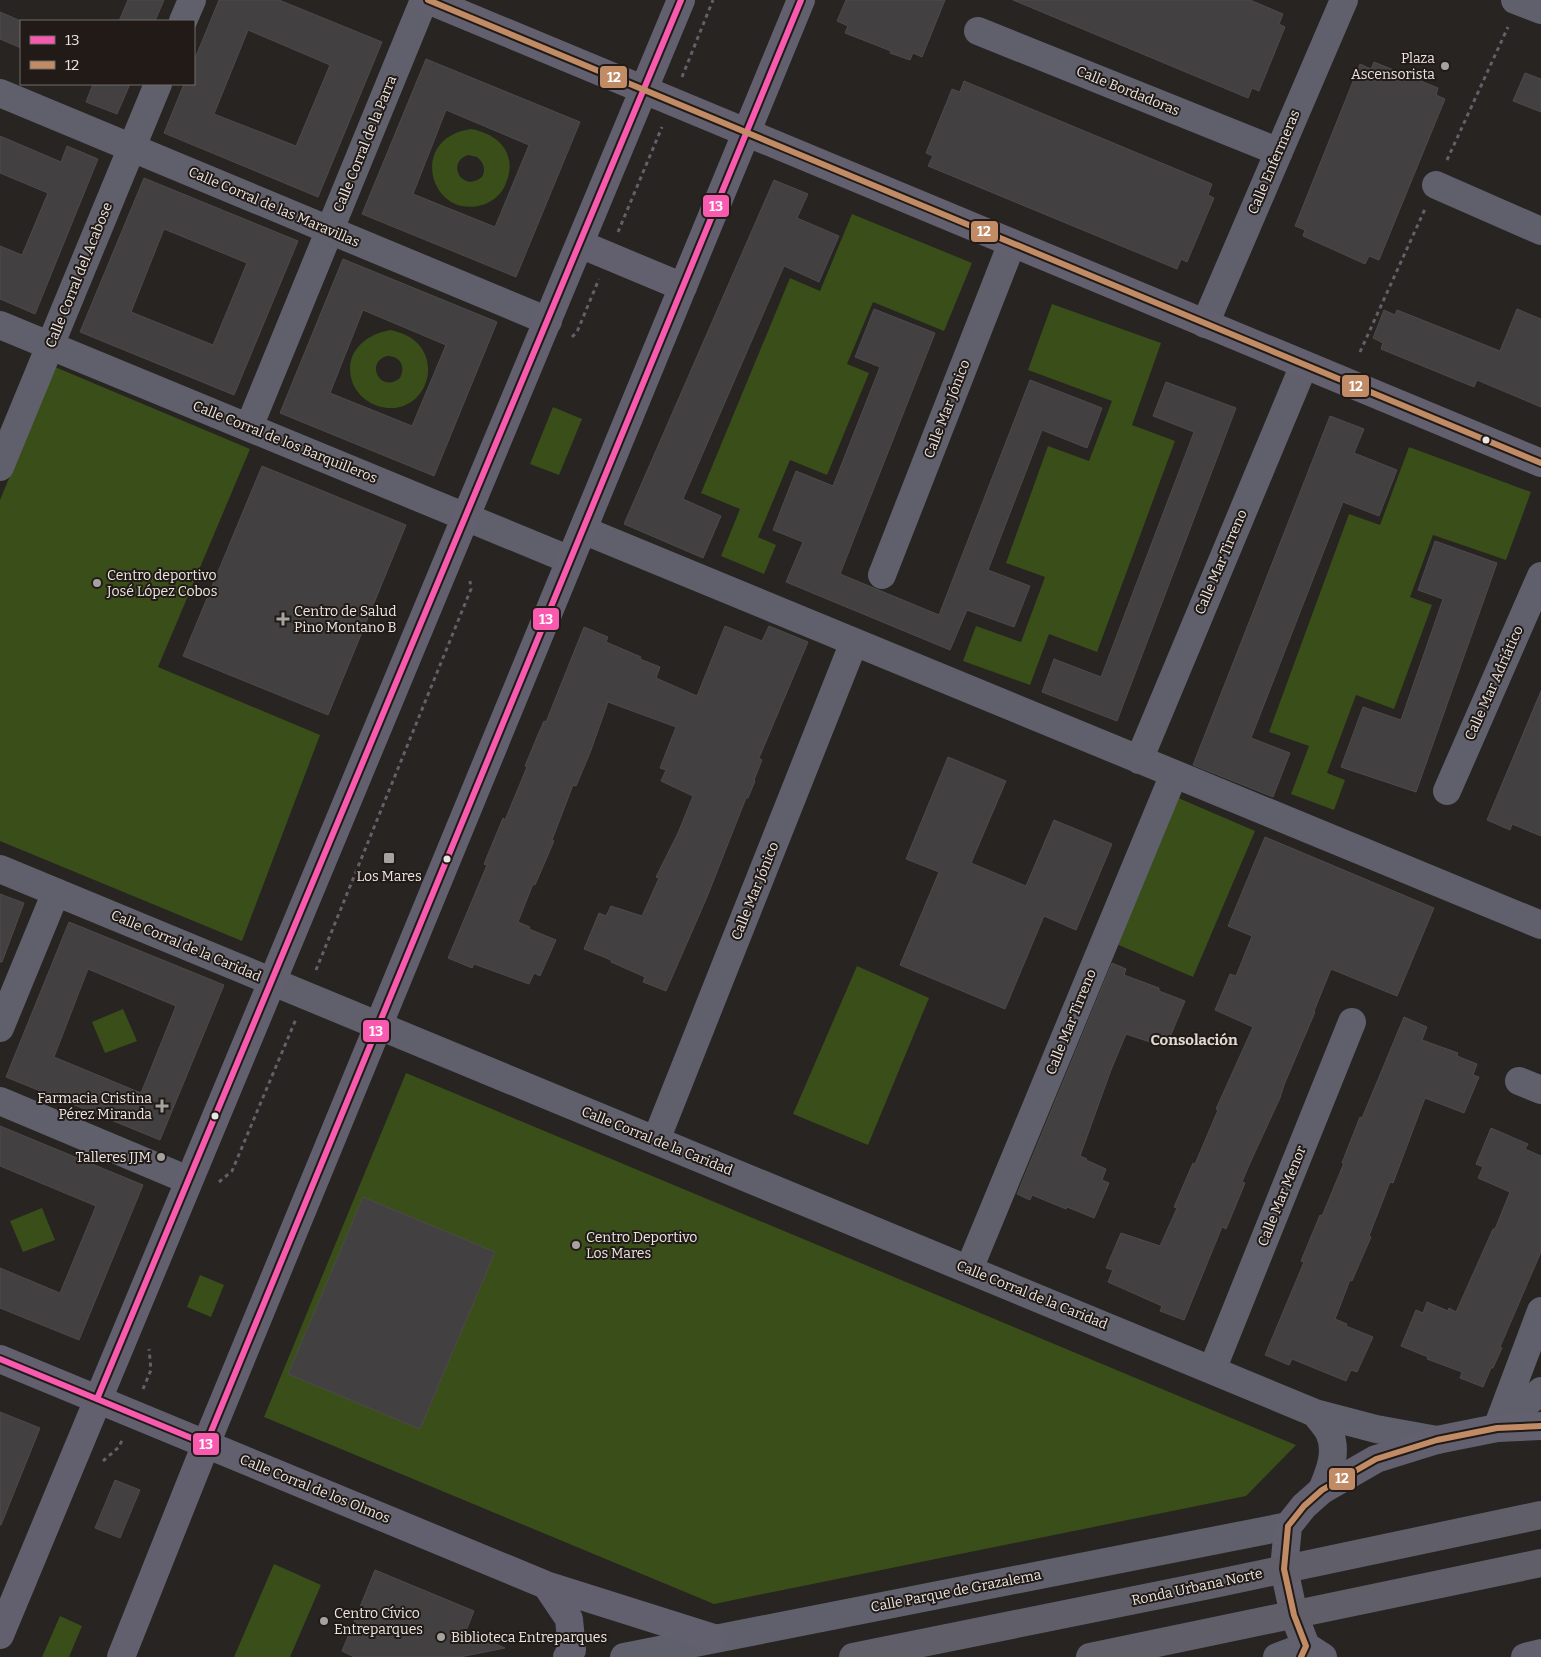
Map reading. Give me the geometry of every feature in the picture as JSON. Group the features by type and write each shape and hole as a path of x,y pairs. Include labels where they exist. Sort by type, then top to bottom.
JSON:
{"main road":[{"name":"Ronda Urbana Norte","path":"853,1657 1541,1515"},
{"path":"1090,1657 1541,1563"}],"street":[{"path":"183,20 192,0"},
{"path":"426,0 1541,463"},
{"name":"Calle Corral de la Parra","path":"249,427 426,0"},
{"path":"0,1635 681,0"},
{"path":"121,1657 206,1444 801,0"},
{"name":"Calle Enfermeras","path":"1205,324 1344,0"},
{"path":"1515,0 1541,10"},
{"name":"Calle Bordadoras","path":"978,30 1279,152"},
{"name":"Calle Corral del Acabose","path":"0,467 158,85"},
{"name":"Calle Corral de las Maravillas","path":"0,93 548,321"},
{"path":"1436,185 1541,231"},
{"name":"Calle Mar Jónico","path":"882,575 1012,243"},
{"path":"580,244 683,287"},
{"name":"Calle Corral de los Barquilleros","path":"0,325 570,560"},
{"name":"Calle Mar Tirreno","path":"1139,760 1304,365"},
{"path":"583,530 1541,925"},
{"name":"Calle Mar Adriático","path":"1447,791 1541,576"},
{"name":"Calle Mar Jónico","path":"656,1140 854,642"},
{"name":"Calle Mar Tirreno","path":"969,1270 1174,774"},
{"name":"Calle Corral de la Caridad","path":"0,869 1315,1413 1376,1429 1437,1440"},
{"path":"0,1028 56,892"},
{"name":"Calle Mar Menor","path":"1212,1370 1352,1022"},
{"path":"0,1101 188,1180"},
{"path":"1497,1428 1541,1311"},
{"name":"Calle Corral de los Olmos","path":"0,1359 546,1585 714,1638"},
{"path":"1497,1428 1541,1391"},
{"path":"1315,1413 1329,1433 1333,1455 1330,1472 1322,1490"},
{"path":"1277,1657 1310,1653 1294,1615 1284,1569 1288,1526 1304,1506 1322,1490 1376,1459 1437,1440 1497,1428 1541,1426"},
{"name":"Calle Parque de Grazalema","path":"624,1657 1288,1526"},
{"path":"546,1585 569,1620 572,1650 567,1657"},
{"path":"1525,1657 1541,1654"}],"green space":[{"path":"471,129 490,135 498,141 508,154 510,163 506,183 497,197 490,202 482,205 464,206 449,201 439,190 433,176 433,161 438,147 451,135","holes":["468,155 477,157 484,166 482,177 475,181 463,179 457,170 461,159"]},
{"path":"852,214 972,263 944,331 873,302 847,364 869,373 827,475 790,460 758,537 776,545 764,574 721,556 740,509 701,493 790,278 820,291"},
{"path":"1052,304 1161,343 1132,425 1175,441 1097,652 1049,634 1030,685 963,661 976,626 1021,642 1045,577 1006,563 1048,446 1089,461 1112,401 1028,370"},
{"path":"390,330 410,337 423,350 428,364 427,380 420,393 409,403 394,408 375,405 365,399 359,394 353,384 350,374 350,364 357,348 371,336","holes":["387,356 392,356 401,362 402,374 400,378 393,382 387,382 381,380 376,370 380,360"]},
{"name":"Centro deportivo José López Cobos","path":"55,367 250,449 158,667 320,735 242,941 0,841 0,500"},
{"path":"553,407 582,419 559,475 530,464"},
{"path":"1409,447 1531,492 1506,560 1433,535 1410,597 1432,605 1394,709 1356,695 1327,773 1345,780 1334,810 1291,794 1309,746 1269,732 1349,514 1380,525"},
{"path":"1176,797 1255,831 1193,977 1114,943"},
{"path":"857,966 929,998 868,1145 793,1114"},
{"path":"123,1009 137,1041 105,1053 92,1022"},
{"name":"Centro Deportivo Los Mares","path":"406,1073 1296,1445 1246,1496 714,1604 264,1417"},
{"path":"42,1208 55,1240 23,1252 10,1221"},
{"path":"200,1275 224,1285 211,1317 187,1307"},
{"path":"274,1564 321,1585 290,1657 234,1657"},
{"path":"60,1616 82,1626 69,1657 42,1657"}],"building":[{"path":"128,0 164,0 155,20 119,20"},
{"path":"219,0 279,0 382,42 318,197 164,133 184,85 195,85 195,59","holes":["248,30 330,65 296,146 214,114"]},
{"path":"846,0 945,0 922,57 913,53 910,60 845,33 848,26 837,21"},
{"path":"1013,0 1250,0 1283,14 1279,24 1285,27 1259,91 1252,88 1248,98"},
{"path":"0,12 20,21 20,48 0,39"},
{"path":"426,59 580,122 516,277 362,214","holes":["446,110 529,145 495,227 413,194"]},
{"path":"1374,62 1438,88 1436,95 1445,99 1379,260 1369,256 1365,264 1303,236 1305,230 1295,226 1360,64 1371,69"},
{"path":"1525,73 1541,79 1541,112 1513,101"},
{"path":"964,81 1212,184 1208,195 1214,198 1187,262 1181,259 1177,269 928,166 933,156 926,153 952,89 960,92"},
{"path":"93,85 130,85 117,114 86,102"},
{"path":"0,136 61,162 67,146 98,159 35,314 0,299 0,246 22,255 48,193 0,173"},
{"path":"144,178 298,241 234,395 80,332","holes":["164,229 247,263 213,345 131,312"]},
{"path":"774,180 808,194 797,218 839,236 819,282 784,266 683,499 721,516 703,558 624,524"},
{"path":"343,259 497,322 434,476 280,413","holes":["363,310 446,345 412,426 330,393"]},
{"path":"874,309 935,333 840,574 939,615 1030,380 1102,408 1087,448 1042,430 988,570 1030,586 1014,627 967,610 950,650 786,582 803,542 773,530 796,471 833,486 880,367 855,357"},
{"path":"1517,309 1541,319 1541,407 1477,380 1474,387 1381,349 1383,343 1373,338 1384,310 1395,315 1397,310 1500,351"},
{"path":"1166,382 1236,408 1117,721 1042,692 1054,659 1101,677 1194,432 1153,416"},
{"path":"1330,416 1364,429 1354,453 1397,470 1379,516 1343,502 1251,738 1290,753 1273,797 1193,765"},
{"name":"Centro de Salud Pino Montano B","path":"262,466 406,525 328,715 183,656"},
{"path":"1435,541 1497,563 1416,792 1341,767 1363,707 1401,720 1443,599 1418,590"},
{"path":"725,626 762,641 769,626 808,642 759,758 762,760 755,781 748,798 746,798 707,897 666,991 643,982 645,977 584,949 599,913 606,916 611,906 642,916 659,878 656,877 678,833 693,796 661,781 666,770 660,768 676,727 608,702 590,753 576,786 573,785 552,840 554,841 535,885 533,884 518,922 530,927 529,929 556,940 540,976 534,973 529,984 474,964 472,968 448,958 487,865 484,864 503,818 505,820 527,767 525,766 544,721 546,722 584,627 608,637 606,642 660,667 656,678 697,696"},
{"path":"1541,691 1541,836 1512,824 1510,830 1487,820"},
{"path":"948,757 1006,781 971,863 1026,886 1054,820 1112,844 1076,930 1044,916 1005,1009 900,965 939,872 906,859"},
{"path":"1265,837 1434,908 1397,996 1331,969 1280,1098 1242,1182 1245,1183 1226,1229 1222,1227 1184,1320 1160,1311 1162,1306 1108,1282 1113,1270 1106,1268 1121,1233 1160,1246 1177,1208 1174,1207 1193,1163 1195,1164 1218,1110 1216,1109 1253,1027 1215,1010 1230,974 1236,976 1252,936 1228,926"},
{"path":"0,894 24,903 2,962 0,962"},
{"path":"69,922 224,985 160,1140 6,1077","holes":["88,969 176,1006 141,1093 54,1057"]},
{"path":"1112,963 1126,969 1124,975 1159,988 1159,991 1185,1001 1170,1037 1163,1034 1159,1045 1126,1034 1080,1156 1106,1169 1102,1180 1109,1183 1094,1218 1032,1195 1030,1200 1017,1194"},
{"path":"1404,1017 1427,1027 1422,1040 1458,1053 1457,1056 1477,1064 1473,1075 1479,1077 1464,1113 1425,1098 1393,1183 1390,1182 1369,1236 1371,1237 1352,1281 1350,1280 1335,1319 1347,1324 1346,1326 1373,1337 1357,1372 1351,1370 1346,1381 1292,1359 1289,1365 1265,1355 1304,1262 1301,1261 1344,1163 1342,1163 1360,1117 1362,1118"},
{"path":"0,1126 143,1185 79,1340 0,1308 0,1268 60,1293 96,1206 0,1166"},
{"path":"1491,1128 1528,1144 1525,1149 1541,1156 1541,1252 1500,1347 1502,1348 1483,1387 1460,1378 1462,1372 1427,1359 1428,1357 1401,1346 1416,1310 1423,1313 1427,1302 1448,1311 1449,1308 1456,1312 1493,1229 1495,1229 1510,1192 1478,1178 1483,1167 1476,1164"},
{"path":"363,1197 495,1252 420,1429 288,1374"},
{"path":"0,1412 40,1428 1,1525 0,1525"},
{"path":"115,1480 140,1490 120,1538 95,1528"},
{"path":"375,1570 474,1611 466,1631 505,1648 460,1657 354,1657 342,1651"}],"transit line":[{"name":"12","path":"428,0 1541,463"},
{"name":"13","path":"97,1399 681,0"},
{"name":"13","path":"0,1359 206,1444 801,0"},
{"name":"12","path":"1301,1657 1306,1646 1294,1615 1284,1569 1288,1526 1304,1506 1322,1490 1376,1459 1437,1440 1497,1428 1541,1426"}],"place":[{"name":"Plaza Ascensorista","path":"1445,66"},
{"name":"Centro deportivo José López Cobos","path":"97,583"},
{"name":"Centro de Salud Pino Montano B","path":"283,619"},
{"name":"Los Mares","path":"389,858"},
{"name":"Farmacia Cristina Pérez Miranda","path":"162,1106"},
{"name":"Talleres JJM","path":"161,1157"},
{"name":"Centro Deportivo Los Mares","path":"576,1245"},
{"name":"Centro Cívico Entreparques","path":"324,1621"},
{"name":"Biblioteca Entreparques","path":"441,1637"}],"district":[{"name":"Consolación","path":"1194,1040"}]}
